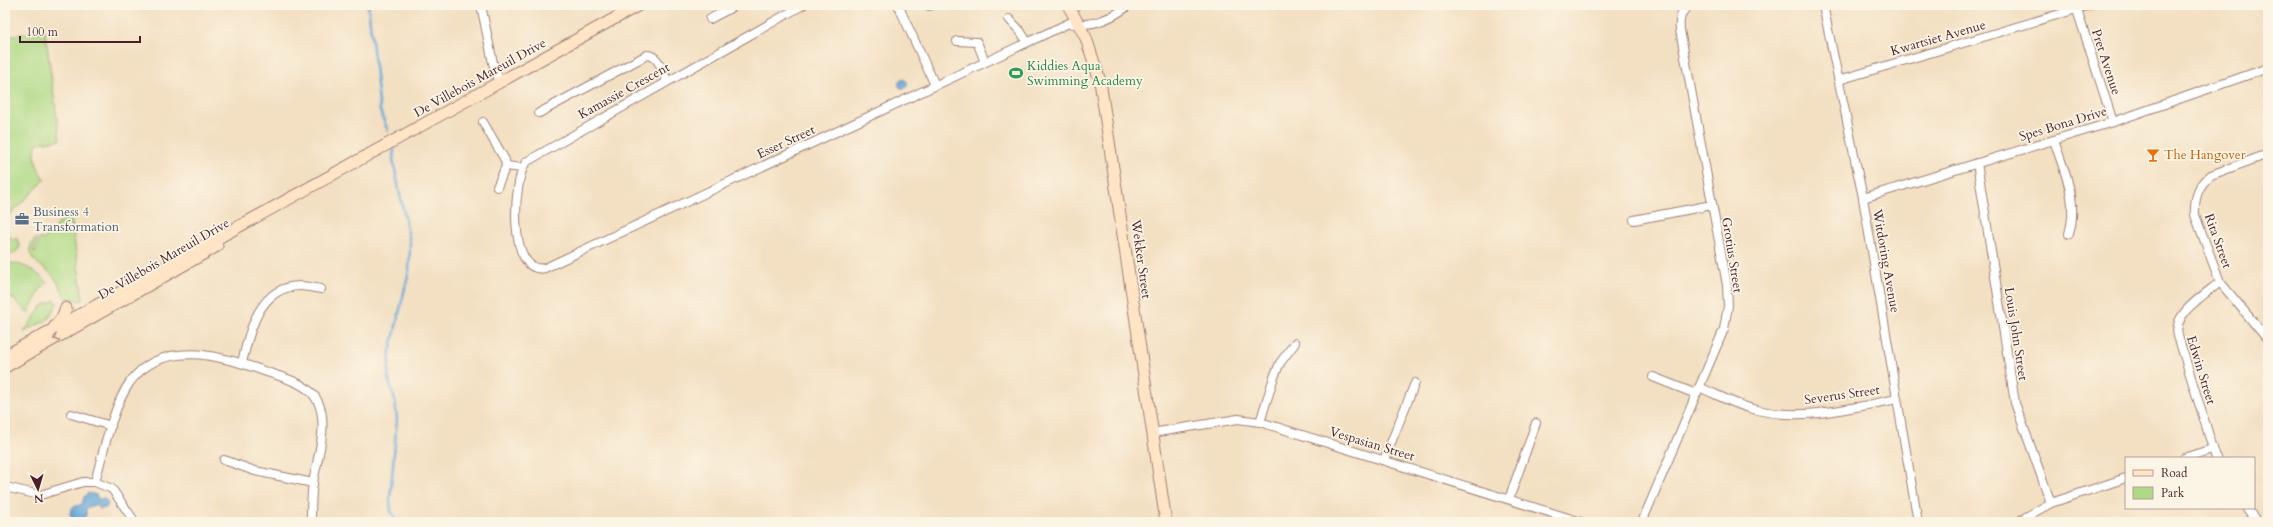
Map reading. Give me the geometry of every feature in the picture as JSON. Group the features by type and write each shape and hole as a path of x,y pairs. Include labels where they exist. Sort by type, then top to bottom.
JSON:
{"main road":[{"name":"De Villebois Mareuil Drive","path":"5,356 53,328 335,174 639,5"},
{"name":"Wekker Street","path":"1068,5 1080,25 1092,52 1100,81 1166,522"},
{"name":"De Villebois Mareuil Drive","path":"5,366 187,264 335,174"},
{"path":"73,318 80,319 114,304"},
{"path":"53,328 62,318 65,307 83,312"}],"street":[{"path":"482,5 493,63 500,83"},
{"path":"710,19 736,5"},
{"name":"Kamassie Crescent","path":"522,168 533,156 803,5"},
{"path":"898,5 935,85"},
{"name":"Esser Street","path":"522,168 516,217 516,238 529,263 537,268 545,268 1069,23 1080,25 1091,24 1110,17 1129,5"},
{"name":"Grotius Street","path":"1642,522 1724,330 1728,306 1727,285 1680,30 1681,16 1690,5"},
{"name":"Witdoring Avenue","path":"1824,5 1862,198 1918,522"},
{"name":"Kwartsiet Avenue","path":"1839,80 2090,5"},
{"name":"Pret Avenue","path":"2077,10 2113,122"},
{"path":"1009,19 1021,32 1027,42"},
{"path":"957,41 977,42 985,62"},
{"path":"539,113 647,56 652,56 656,59 667,81"},
{"name":"Spes Bona Drive","path":"1862,198 2113,122 2267,71"},
{"path":"483,122 504,155 506,166 497,187"},
{"path":"2054,140 2072,198 2074,219 2069,234"},
{"name":"Rita Street","path":"2268,154 2211,175 2203,181 2195,198 2195,215 2220,282 2268,340"},
{"name":"Louis John Street","path":"1977,163 2015,403 2051,503"},
{"path":"506,166 522,168"},
{"path":"1636,216 1712,202"},
{"name":"Edwin Street","path":"2216,457 2178,336 2177,324 2181,316 2220,282"},
{"path":"242,363 249,333 256,317 268,298 290,287 300,286 321,289"},
{"path":"1260,422 1280,363 1295,344"},
{"path":"95,482 111,426 130,382 142,370 163,357 190,354 242,363 302,385 310,391 318,401 322,418 313,483 311,522"},
{"name":"Severus Street","path":"1653,376 1750,408 1782,412 1829,412 1897,399"},
{"path":"1384,460 1415,383"},
{"path":"71,414 111,426"},
{"name":"Vespasian Street","path":"1152,433 1238,419 1260,422 1509,498 1581,522"},
{"path":"1509,498 1536,423"},
{"path":"2187,457 2212,449"},
{"path":"224,460 255,471 313,483"},
{"path":"2017,522 2051,503 2125,478"},
{"path":"5,487 40,495 53,493 83,482 95,482 112,489 135,522"},
{"path":"2248,509 2256,522"}],"green space":[{"path":"45,31 60,140 37,143 35,152 36,162 45,180 5,219 5,46 7,36"},
{"path":"71,218 83,299 80,301 70,298 66,299 56,280 36,262 30,254 31,245 35,239 37,238 33,251 35,252 40,238 43,240 63,219"},
{"path":"5,232 14,240 17,238 20,248 13,254 5,253"},
{"path":"5,262 28,268 38,274 47,283 40,290 28,313 5,291"},
{"path":"55,300 57,304 48,319 24,332 42,306"}],"water":[{"path":"901,80 905,80 907,84 905,88 901,88 899,86 899,82"},
{"path":"88,493 97,495 97,499 104,498 108,504 106,508 99,509 97,504 86,508 86,516 81,521 72,519 70,513 73,507 82,504 84,497"}],"waterway":[{"path":"368,5 380,111 388,131"},
{"path":"394,148 393,160 410,243 409,271 390,352 388,377 395,401 397,419 390,499 391,511 397,522"}],"place":[{"name":"Kiddies Aqua Swimming Academy","path":"1016,73"},
{"name":"The Hangover","path":"2153,155"},
{"name":"Business 4 Transformation","path":"22,219"}]}
